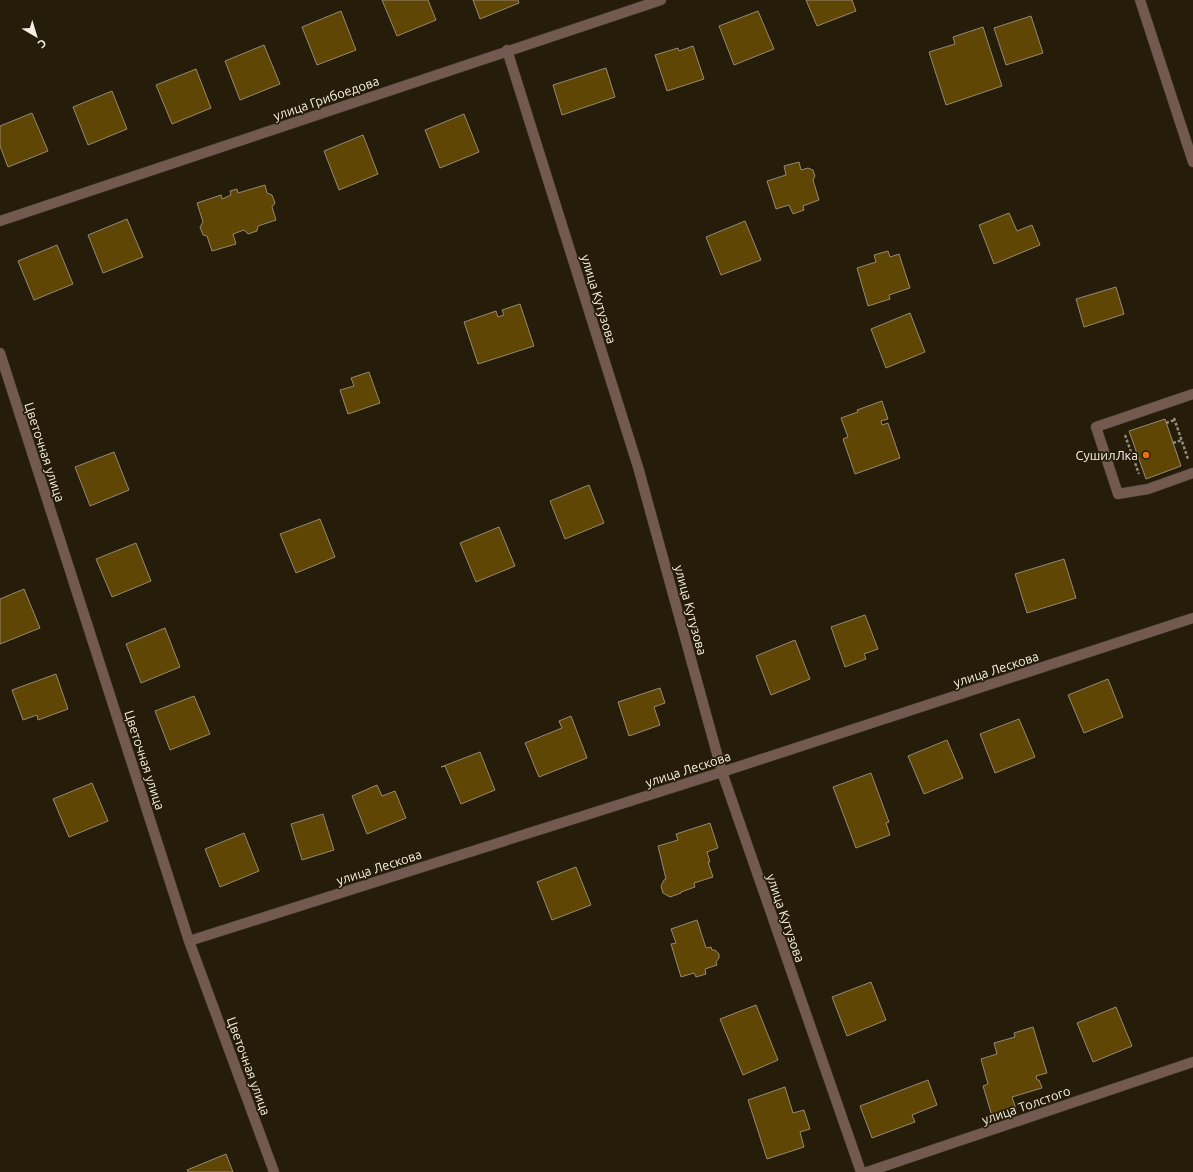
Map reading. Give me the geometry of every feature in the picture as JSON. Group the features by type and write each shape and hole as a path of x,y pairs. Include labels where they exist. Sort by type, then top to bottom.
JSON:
{"street":[{"name":"улица Грибоедова","path":"0,221 507,50 661,0"},
{"path":"1140,0 1193,162"},
{"name":"улица Кутузова","path":"507,50 638,467 722,772 861,1172"},
{"name":"Цветочная улица","path":"0,353 189,941 274,1172"},
{"path":"1193,394 1096,427 1118,494 1148,489 1193,474"},
{"name":"улица Лескова","path":"189,941 722,772 1193,618"},
{"name":"улица Толстого","path":"867,1172 1193,1062"}],"path":[{"path":"1174,416 1189,461"},
{"path":"1166,423 1175,420"},
{"path":"1125,434 1140,476"},
{"path":"1173,443 1182,440"}],"building":[{"path":"382,0 428,0 436,20 397,36"},
{"path":"473,0 518,0 519,3 480,19"},
{"path":"806,0 852,0 856,11 817,26"},
{"path":"341,11 356,50 317,65 302,27"},
{"path":"758,11 774,49 734,65 719,26"},
{"path":"1031,16 1043,53 1006,65 994,28"},
{"path":"983,27 1002,86 946,105 929,52 955,44 953,37"},
{"path":"264,45 280,84 240,100 225,61"},
{"path":"693,46 704,79 667,91 655,55 678,48 679,51"},
{"path":"606,68 615,97 562,115 553,85"},
{"path":"196,69 211,108 172,124 156,85"},
{"path":"112,91 127,129 88,145 73,107"},
{"path":"32,113 48,151 8,167 0,146 0,126"},
{"path":"464,114 479,152 440,168 425,130"},
{"path":"363,135 378,174 339,190 324,151"},
{"path":"799,162 801,170 808,168 813,170 815,176 813,180 819,200 803,206 804,210 793,214 789,205 776,209 767,181 786,175 784,166"},
{"path":"265,185 267,193 272,195 275,203 272,207 276,220 258,226 257,231 248,234 244,230 233,234 236,244 212,251 207,236 203,235 200,227 203,222 197,203 221,195 222,199 231,195 230,191 237,189 238,193"},
{"path":"1009,213 1017,231 1032,225 1040,245 994,264 979,225"},
{"path":"127,219 143,257 103,273 88,235"},
{"path":"745,221 761,260 721,275 706,237"},
{"path":"57,245 73,284 34,300 18,261"},
{"path":"888,251 890,257 899,254 910,288 889,295 890,299 868,306 857,268 876,262 874,255"},
{"path":"1116,287 1124,314 1084,327 1076,299"},
{"path":"520,304 534,346 478,364 464,322 496,311 498,317 504,315 502,310"},
{"path":"910,313 925,352 886,368 871,329"},
{"path":"369,372 380,403 348,414 340,390 354,386 351,378"},
{"path":"882,401 888,419 881,421 882,425 888,423 900,458 855,474 843,439 848,437 841,418 858,412 857,410"},
{"path":"1165,419 1181,466 1146,479 1129,431"},
{"path":"114,452 129,490 90,506 75,467"},
{"path":"589,485 604,523 565,539 550,501"},
{"path":"320,519 335,557 296,573 280,534"},
{"path":"499,527 515,566 476,582 460,543"},
{"path":"136,543 151,581 112,597 96,559"},
{"path":"1064,559 1076,598 1027,613 1015,574"},
{"path":"24,589 40,628 0,644 0,599"},
{"path":"865,615 878,649 864,654 866,659 845,667 831,627"},
{"path":"165,628 180,667 141,683 126,644"},
{"path":"795,640 810,679 771,695 756,656"},
{"path":"56,674 68,709 38,720 37,715 23,720 12,690"},
{"path":"1108,679 1123,717 1084,733 1068,695"},
{"path":"660,688 665,703 654,707 660,725 629,736 618,702"},
{"path":"194,696 210,734 170,750 155,711"},
{"path":"571,716 587,758 539,777 525,743 562,728 559,721"},
{"path":"1019,719 1035,757 995,773 980,734"},
{"path":"947,740 963,778 924,794 908,756"},
{"path":"480,752 495,790 461,804 445,766 441,767"},
{"path":"871,773 889,822 886,823 890,835 856,848 833,787"},
{"path":"92,783 108,821 69,837 53,799"},
{"path":"377,785 382,796 395,791 406,818 367,834 352,796"},
{"path":"323,814 334,850 302,860 291,824"},
{"path":"710,823 718,848 707,852 710,862 708,862 713,877 694,883 695,887 670,897 663,893 661,886 666,879 658,846 678,840 676,834"},
{"path":"244,833 259,871 220,887 205,849"},
{"path":"576,867 591,905 552,920 537,882"},
{"path":"697,920 706,948 711,947 712,950 715,950 719,954 719,958 716,962 717,965 705,969 706,974 696,977 694,973 681,977 671,944 676,943 671,929"},
{"path":"871,982 886,1020 847,1036 832,997"},
{"path":"756,1005 778,1060 743,1075 720,1019"},
{"path":"1116,1007 1132,1046 1093,1062 1077,1023"},
{"path":"1033,1027 1047,1073 1036,1076 1042,1088 1012,1097 1016,1109 992,1116 983,1086 988,1084 981,1059 997,1054 994,1043 1015,1037 1014,1033"},
{"path":"928,1080 937,1105 912,1115 915,1122 872,1138 860,1106"},
{"path":"785,1087 793,1113 804,1110 810,1129 800,1132 804,1147 767,1159 748,1100"},
{"path":"226,1154 233,1172 188,1172 187,1170"}],"place":[{"name":"СушилЛка","path":"1146,455"}]}
